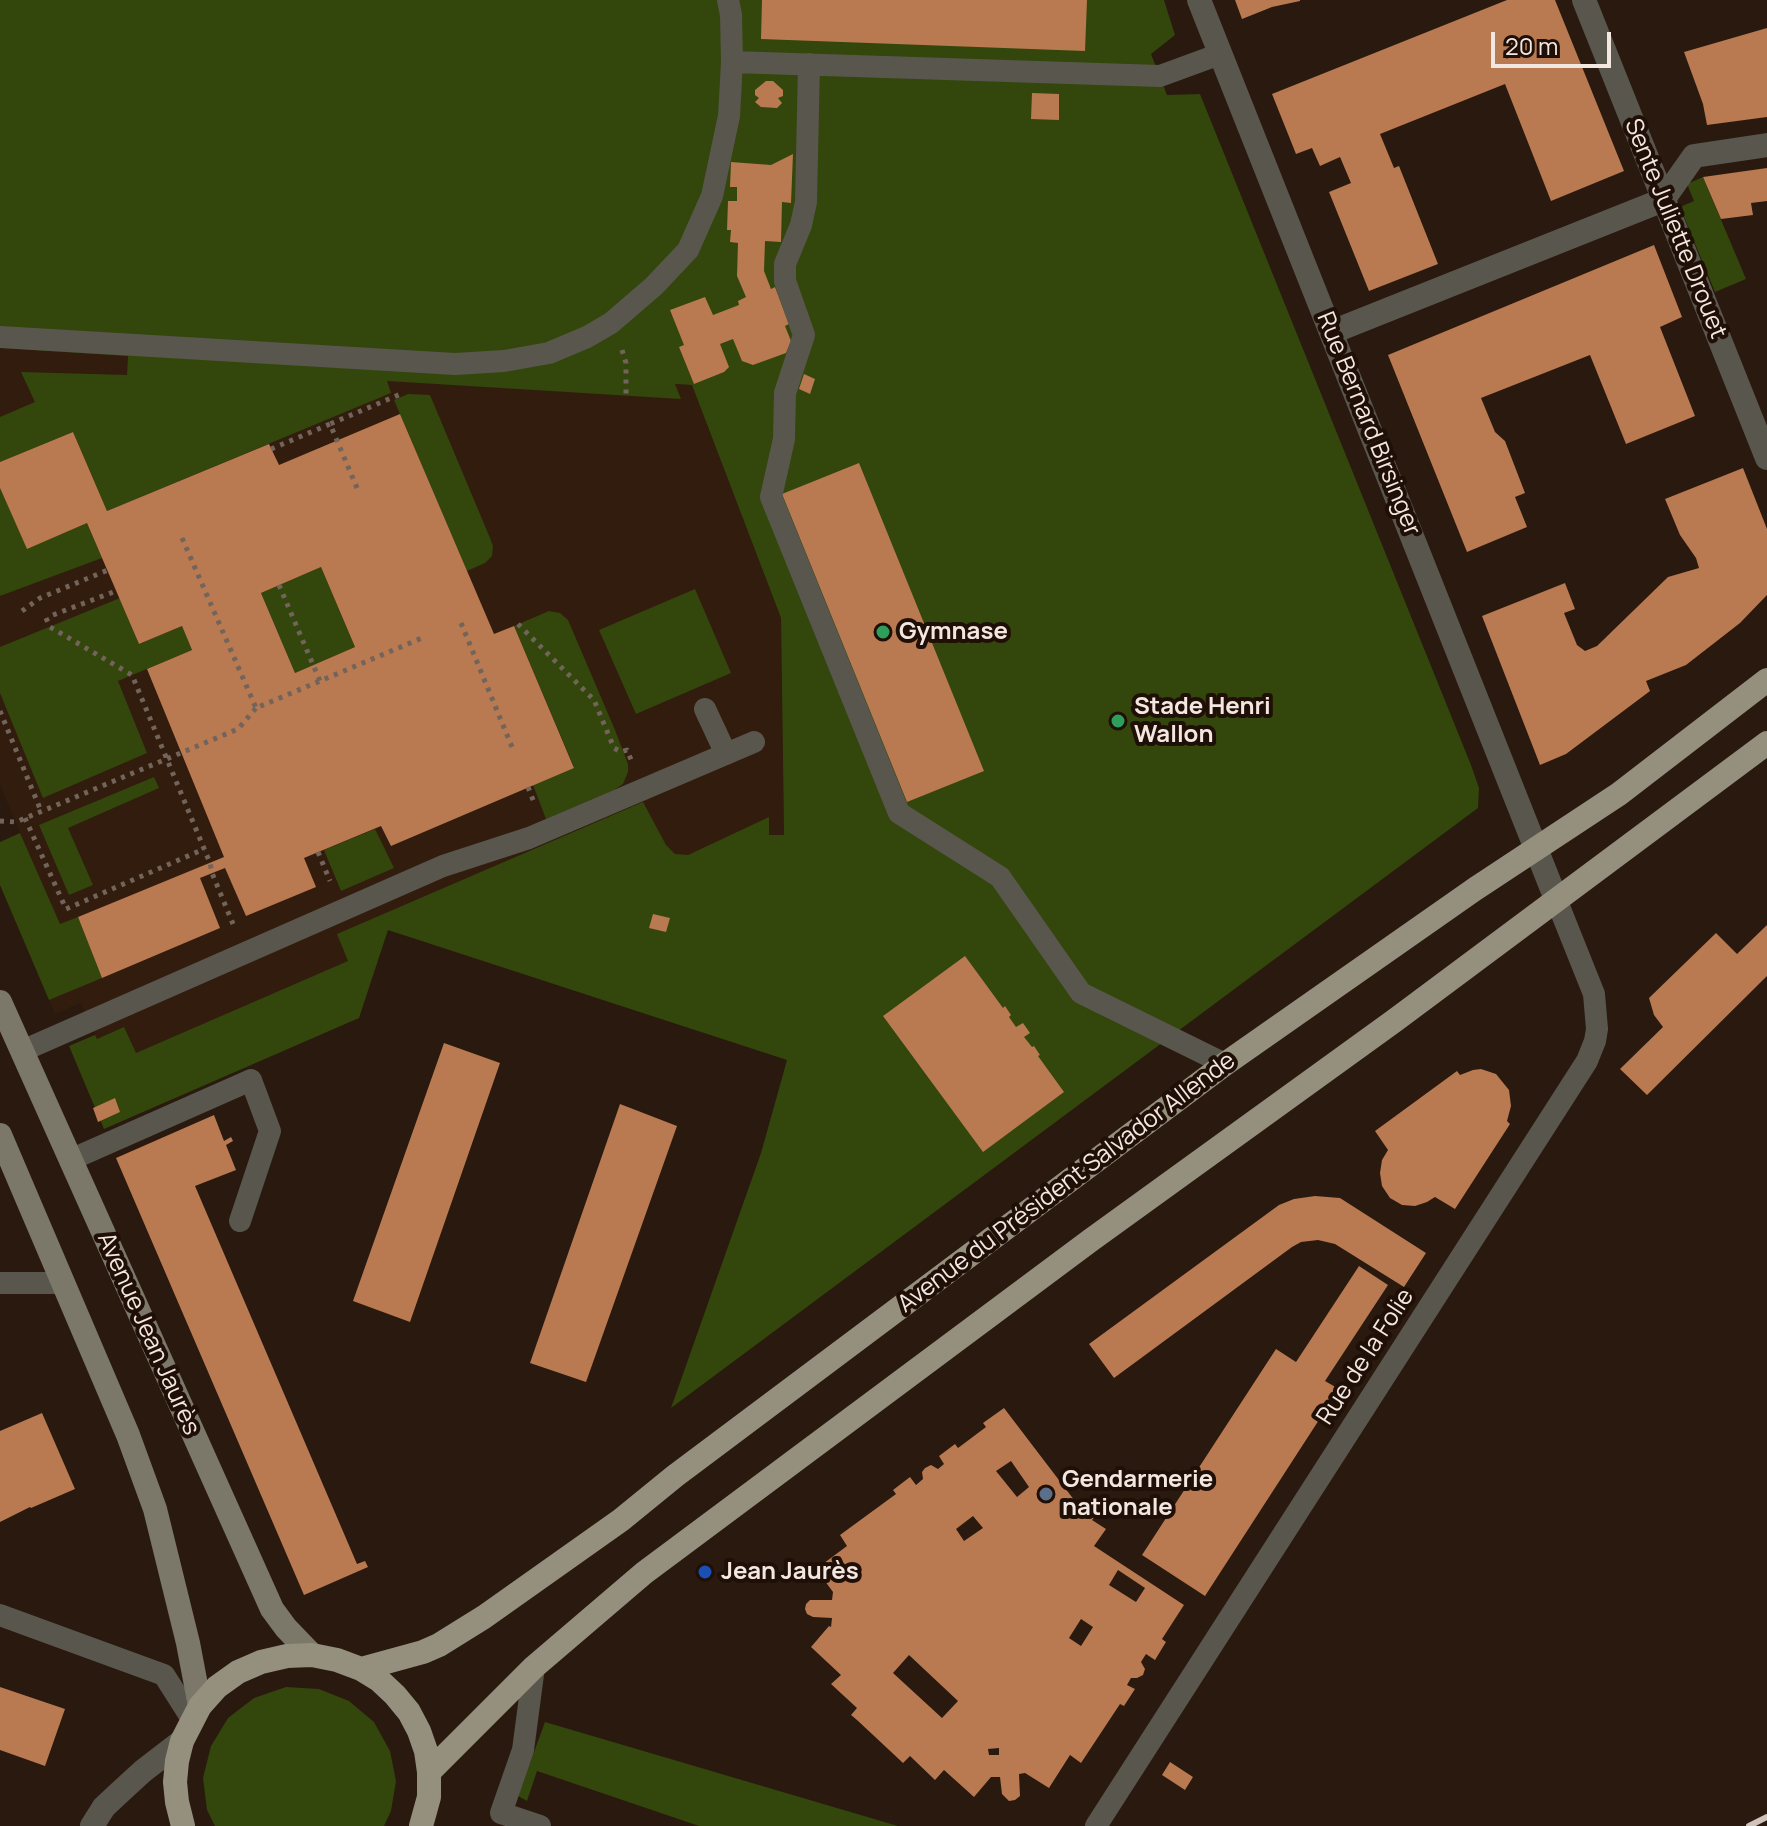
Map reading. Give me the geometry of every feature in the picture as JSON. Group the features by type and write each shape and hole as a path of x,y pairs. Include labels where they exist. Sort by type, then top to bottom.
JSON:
{"main road":[{"name":"Avenue du Président Salvador Allende","path":"361,1669 431,1649 484,1617 621,1520 675,1476 1225,1064 1537,847 1619,794 1767,680"},
{"path":"429,1772 534,1667 644,1573 1767,743"},
{"name":"Avenue Jean Jaurès","path":"0,1002 272,1609 312,1655"},
{"path":"0,1135 128,1435 155,1509 188,1643 196,1712"},
{"path":"183,1826 175,1782 177,1761 182,1741 196,1712 217,1687 238,1672 287,1656 312,1655 361,1669 387,1687 409,1712 426,1751 429,1772 429,1797 421,1826"}],"street":[{"name":"Rue Bernard Birsinger","path":"1199,0 1556,899"},
{"name":"Sente Juliette Drouet","path":"1584,0 1767,458"},
{"path":"1332,332 1663,200 1694,156 1767,145"},
{"path":"92,1826 111,1800 182,1741"}],"lane":[{"path":"0,337 455,364 504,361 549,353 587,337 611,323 654,286 688,250 712,196 729,116 732,62 728,0"},
{"path":"732,62 1160,76 1220,54"},
{"path":"809,64 806,202 801,225 785,264 785,281 804,335 785,393 784,439 771,497 899,813 1000,877 1081,993 1225,1064"},
{"path":"705,709 726,754"},
{"path":"22,1051 443,866 529,838 754,742"},
{"name":"Rue de la Folie","path":"1096,1826 1592,1051 1597,1029 1594,994 1556,899"},
{"path":"70,1160 251,1080 270,1131 240,1221"},
{"path":"0,1283 64,1283"},
{"path":"0,1615 164,1675 196,1712"},
{"path":"534,1667 523,1750 501,1813 540,1826"}],"path":[{"path":"626,396 627,381"},
{"path":"271,449 393,397"},
{"path":"330,424 357,488"},
{"path":"182,538 256,708"},
{"path":"22,611 40,598 108,570"},
{"path":"279,585 320,681"},
{"path":"116,591 49,616 50,627 132,675 246,954"},
{"path":"461,623 512,747"},
{"path":"518,624 594,700 614,748"},
{"path":"0,821 16,822 238,729 256,708 422,638"},
{"path":"0,711 41,811"},
{"path":"25,818 66,909 204,849"}],"shaded area":[{"path":"0,348 692,385 781,618 787,1060 387,930 359,1018 104,1129 69,1046 95,1034 81,1003 55,1014 0,885 0,842 20,833 0,785"}],"green space":[{"name":"Stade Henri Wallon","path":"0,0 1164,0 1175,35 1151,54 1167,95 1200,94 1471,765 1479,788 1478,808 671,1408 761,1153 787,1060 388,930 359,1018 104,1129 69,1046 95,1035 97,1039 124,1027 136,1053 348,961 337,934 643,802 666,845 675,854 688,855 769,817 769,835 784,835 781,618 692,385 675,384 681,399 387,381 391,393 107,511 73,432 0,462 0,417 35,402 21,372 127,375 128,356 0,348"},
{"path":"1703,177 1746,279 1715,292 1680,207 1694,201 1687,184"},
{"path":"408,394 430,395 493,546 492,556 485,563 467,571 394,400"},
{"path":"0,488 27,548 87,523 102,558 0,596"},
{"path":"321,567 355,647 295,673 261,593"},
{"path":"695,589 731,673 636,714 599,630"},
{"path":"120,598 139,644 182,626 192,650 118,681 147,753 43,798 0,693 0,647"},
{"path":"549,611 560,613 568,620 615,730 628,772 623,784 614,790 546,819 533,785 574,767 514,626"},
{"path":"154,777 159,788 68,828 93,885 69,895 39,825"},
{"path":"375,829 394,868 341,891 324,850"},
{"path":"20,833 60,924 78,917 102,978 49,1000 0,885 0,842"},
{"path":"286,1687 319,1689 349,1701 374,1722 390,1751 396,1781 391,1811 384,1826 215,1826 207,1810 203,1778 211,1746 228,1718 254,1698"},
{"path":"545,1722 898,1826 699,1826 537,1771 527,1801 518,1796"}],"building":[{"path":"762,0 1087,0 1085,51 761,39"},
{"path":"1235,0 1300,1 1272,7 1242,19"},
{"path":"1507,0 1555,0 1624,171 1551,201 1505,84 1380,134 1394,168 1399,166 1438,264 1369,291 1329,192 1351,183 1340,157 1320,166 1312,148 1296,154 1272,94"},
{"path":"1767,28 1767,117 1707,125 1703,104 1684,52"},
{"path":"766,81 773,81 783,90 783,96 778,98 782,103 777,108 761,107 755,102 759,98 755,90"},
{"path":"1032,93 1059,94 1059,120 1031,119"},
{"path":"793,154 791,203 782,202 781,242 765,241 764,271 771,289 775,287 789,324 785,326 791,341 786,353 753,365 742,361 733,339 720,344 729,367 694,384 679,347 684,345 670,310 705,297 713,315 739,305 738,301 746,297 737,276 738,243 730,242 731,230 727,230 728,201 737,201 737,187 730,187 731,162 771,165"},
{"path":"1767,168 1767,201 1751,203 1753,215 1721,219 1703,177"},
{"path":"1654,245 1682,317 1660,327 1695,416 1626,444 1590,355 1481,398 1495,432 1505,441 1525,493 1515,497 1527,527 1467,552 1388,355"},
{"path":"804,374 815,379 810,394 799,389"},
{"path":"400,414 494,634 514,626 574,768 391,846 381,826 304,858 316,887 246,916 225,868 200,878 220,928 102,978 78,917 224,857 147,669 192,650 182,626 139,644 87,523 27,549 0,488 0,462 73,432 107,511 269,444 279,465","holes":["321,567 355,647 295,673 261,593"]},
{"name":"Gymnase","path":"859,463 984,771 907,802 782,494"},
{"path":"1743,468 1767,529 1767,595 1740,623 1686,665 1646,681 1650,691 1566,754 1540,765 1482,616 1565,583 1575,609 1564,613 1577,645 1585,651 1597,646 1668,577 1699,568 1680,535 1665,499"},
{"path":"653,914 670,918 666,932 649,928"},
{"path":"1767,925 1767,976 1647,1095 1620,1069 1663,1027 1654,1015 1649,998 1716,933 1737,954"},
{"path":"965,956 1003,1008 1005,1006 1016,1027 1023,1023 1030,1033 1024,1037 1034,1046 1064,1092 983,1152 883,1016"},
{"path":"444,1043 500,1063 410,1322 353,1301"},
{"path":"1481,1069 1496,1074 1509,1090 1511,1106 1507,1121 1510,1124 1455,1209 1435,1197 1415,1206 1402,1205 1390,1198 1382,1186 1380,1173 1388,1150 1375,1131 1457,1071 1460,1075"},
{"path":"115,1098 120,1112 98,1122 93,1108"},
{"path":"620,1104 677,1126 586,1382 530,1363"},
{"path":"214,1115 224,1141 231,1137 233,1141 226,1145 236,1170 195,1186 357,1564 365,1561 368,1567 304,1595 116,1158"},
{"path":"1315,1196 1340,1198 1426,1253 1404,1287 1335,1244 1318,1240 1301,1242 1114,1378 1089,1344 1279,1205"},
{"path":"1359,1266 1388,1285 1325,1381 1339,1389 1205,1596 1142,1555 1276,1349 1296,1362"},
{"path":"1004,1408 1081,1509 1090,1501 1096,1503 1100,1511 1092,1520 1106,1529 1094,1546 1184,1605 1162,1639 1166,1642 1155,1660 1146,1654 1141,1662 1145,1669 1143,1675 1131,1678 1127,1685 1135,1689 1124,1706 1120,1704 1081,1763 1070,1755 1049,1788 1025,1773 1019,1774 1020,1796 1009,1801 1002,1794 1000,1777 991,1777 974,1797 944,1770 935,1780 910,1756 903,1763 851,1715 857,1708 831,1684 841,1675 811,1647 831,1627 832,1618 813,1617 805,1609 810,1600 832,1600 833,1592 816,1569 847,1546 840,1535 896,1494 893,1490 910,1477 916,1485 923,1479 925,1468 931,1465 938,1469 944,1464 939,1456 955,1444 958,1448 986,1427 983,1423","holes":["1011,1461 1029,1487 1017,1497 996,1471","973,1516 983,1528 964,1541 956,1529","1118,1570 1145,1588 1136,1602 1109,1585","1081,1619 1093,1627 1081,1646 1069,1638","909,1655 958,1701 942,1718 893,1673","999,1748 999,1755 989,1755 988,1749"]},
{"path":"42,1413 75,1489 0,1522 0,1431"},
{"path":"0,1687 65,1709 45,1766 0,1750"},
{"path":"1170,1762 1193,1777 1185,1790 1162,1775"}],"railway":[{"path":"1749,1826 1767,1817"}],"place":[{"name":"Gymnase","path":"883,632"},
{"name":"Stade Henri Wallon","path":"1118,721"},
{"name":"Gendarmerie nationale","path":"1046,1494"},
{"name":"Jean Jaurès","path":"705,1572"}]}
